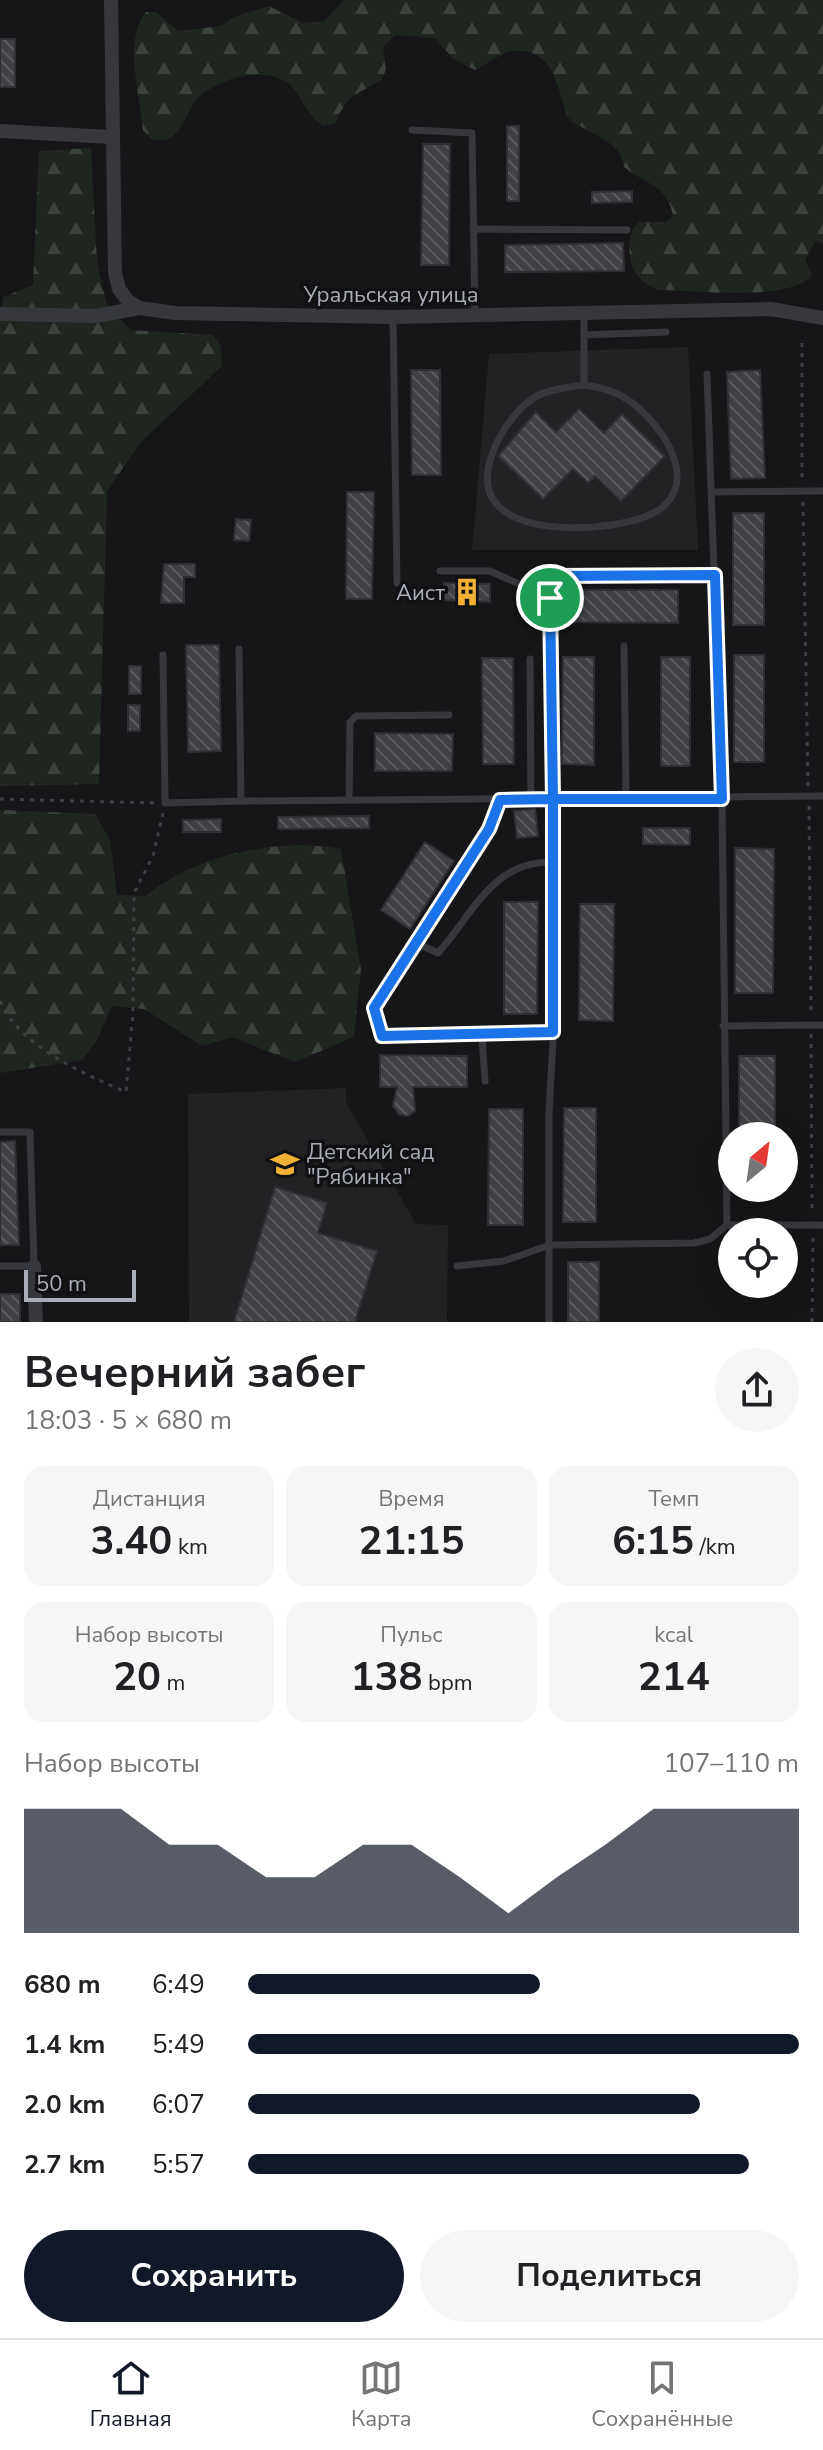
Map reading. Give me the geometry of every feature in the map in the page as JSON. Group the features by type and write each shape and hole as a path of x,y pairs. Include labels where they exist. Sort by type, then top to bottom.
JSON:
{"street":[{"path":"111,0 115,273 119,289 139,308"},
{"path":"0,131 111,137"},
{"name":"Уральская улица","path":"0,314 96,316 139,308 175,313 393,317 771,309 823,318"},
{"path":"34,1266 36,1322"}],"lane":[{"path":"412,130 472,133 475,316"},
{"path":"473,229 627,230"},
{"path":"584,314 584,385"},
{"path":"393,317 397,583"},
{"path":"584,335 666,332"},
{"path":"707,374 722,799 727,1218"},
{"path":"584,385 628,399 672,446 677,463 673,494 666,504 648,515 613,526 558,528 536,524 505,510 495,502 487,482 491,452 536,397 584,385"},
{"path":"713,492 823,491"},
{"path":"440,571 490,571 550,598"},
{"path":"549,1322 553,1032 550,581 554,576 715,575"},
{"path":"624,646 626,799"},
{"path":"239,649 241,801"},
{"path":"163,655 165,803 823,796"},
{"path":"530,659 531,799"},
{"path":"349,799 350,722 356,716 449,715"},
{"path":"500,800 489,829 374,1008 382,1036 553,1032"},
{"path":"414,942 438,953 490,885 526,864 553,862"},
{"path":"723,1026 823,1025"},
{"path":"482,1036 485,1081"},
{"path":"0,1132 30,1132 34,1266 0,1266"},
{"path":"798,1225 823,1225"},
{"path":"457,1266 504,1261 550,1245 694,1243 710,1239 718,1232"}],"path":[{"path":"802,343 812,1322"},
{"path":"0,799 165,803 153,856 134,893 133,1013 126,1092 48,1054 4,1011 0,1001"}],"shaded area":[{"path":"688,347 698,550 472,550 489,354"},
{"name":"Детский сад \"Рябинка\"","path":"346,1088 346,1103 416,1224 448,1225 447,1322 189,1322 188,1094"}],"green space":[{"path":"344,0 823,0 823,243 815,241 805,261 812,274 802,283 765,292 659,290 649,286 632,266 630,238 639,222 665,222 673,216 666,198 661,191 624,167 622,158 610,143 567,117 551,70 544,60 523,51 504,53 475,70 454,59 434,38 395,35 383,47 386,70 381,80 349,100 335,124 323,126 317,121 289,84 279,78 254,75 229,80 206,92 197,99 178,131 169,139 151,139 143,130 134,52 139,23 146,12 156,12 178,31 221,26 234,17 269,6 303,23 324,21"},
{"path":"91,148 97,262 107,305 131,330 213,335 221,346 222,366 141,442 107,491 99,784 0,786 0,316 3,297 33,285 39,151"},
{"path":"0,810 95,814 110,840 117,895 146,896 188,870 238,853 291,846 341,849 361,969 354,1037 295,1062 232,1037 202,1046 144,1009 112,1006 96,1042 82,1060 0,1073"}],"building":[{"path":"0,39 15,39 15,87 0,87"},
{"path":"507,126 519,126 519,201 507,201"},
{"path":"423,144 450,144 449,265 421,265"},
{"path":"632,191 632,202 592,203 592,192"},
{"path":"623,243 624,271 505,272 505,245"},
{"path":"411,370 440,370 441,475 412,475"},
{"path":"760,370 765,478 731,479 727,372"},
{"path":"579,409 604,433 622,414 665,456 621,501 595,476 588,483 573,469 543,499 498,456 536,412 556,432"},
{"path":"347,492 374,492 372,599 346,599"},
{"path":"733,513 764,513 764,625 733,625"},
{"path":"236,519 251,520 249,541 234,540"},
{"path":"164,564 195,564 195,577 184,577 184,603 161,603"},
{"name":"Аист","path":"444,583 490,584 490,602 443,600"},
{"path":"572,590 678,590 678,623 571,622"},
{"path":"186,645 219,645 221,751 188,752"},
{"path":"734,655 764,655 764,762 734,762"},
{"path":"563,657 594,657 594,765 562,764"},
{"path":"661,657 690,657 690,766 661,766"},
{"path":"482,658 513,658 514,764 483,764"},
{"path":"129,666 141,666 141,694 129,694"},
{"path":"128,705 140,705 140,731 128,731"},
{"path":"375,733 453,734 452,771 375,771"},
{"path":"535,809 538,836 517,838 514,811"},
{"path":"369,816 369,828 278,829 278,817"},
{"path":"221,819 221,832 183,832 183,820"},
{"path":"643,828 690,828 690,845 643,844"},
{"path":"425,842 454,861 410,929 381,910"},
{"path":"735,848 774,849 773,993 735,993"},
{"path":"504,902 538,902 537,1014 504,1014"},
{"path":"580,904 614,904 613,1021 579,1020"},
{"path":"380,1055 467,1056 467,1087 413,1087 415,1111 408,1116 400,1115 393,1106 397,1087 380,1087"},
{"path":"739,1056 775,1056 775,1122 739,1122"},
{"path":"564,1108 596,1108 596,1222 563,1222"},
{"path":"489,1109 523,1109 523,1225 488,1225"},
{"path":"15,1141 19,1245 0,1245 0,1142"},
{"path":"275,1187 327,1203 318,1233 377,1251 355,1322 234,1322"},
{"path":"568,1262 599,1262 599,1322 568,1322"},
{"path":"0,1294 20,1294 20,1322 0,1322"}],"place":[{"name":"Аист","path":"467,592"},
{"name":"Детский сад \"Рябинка\"","path":"285,1164"}],"route":[{"path":"550,598 550,581 554,576 715,575 722,799 553,799 553,1032 382,1036 374,1008 452,881 489,829 500,800 553,799 550,598"}]}
